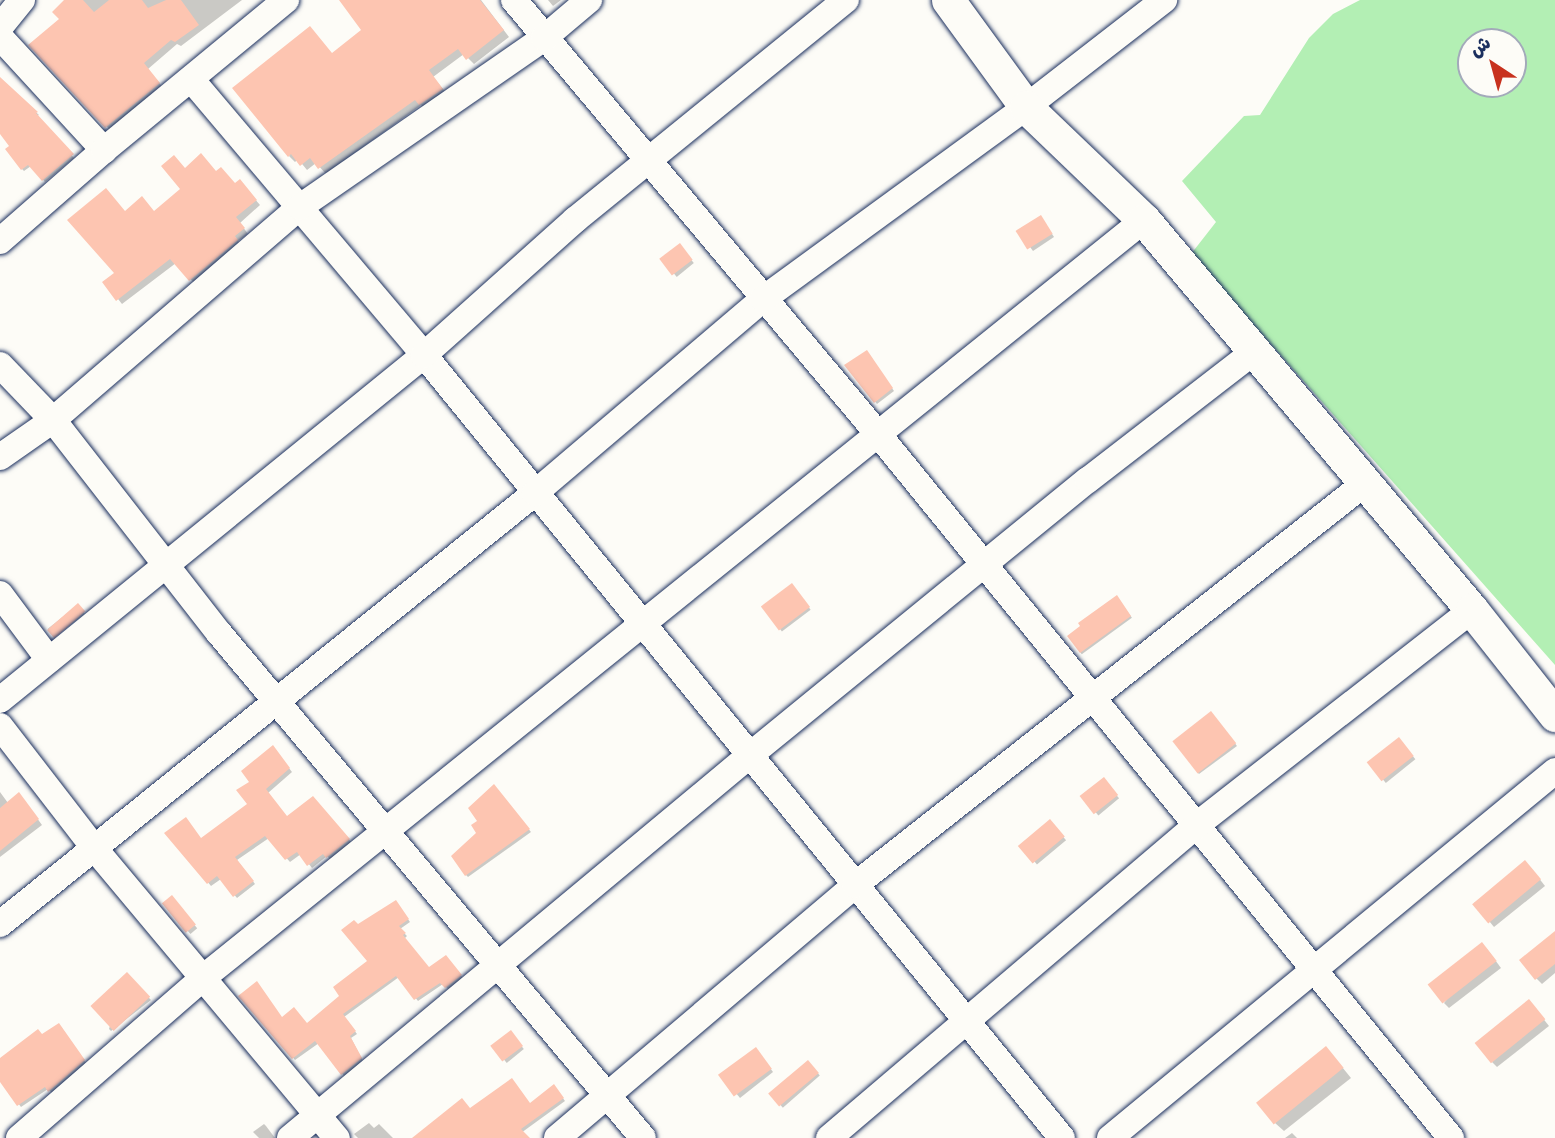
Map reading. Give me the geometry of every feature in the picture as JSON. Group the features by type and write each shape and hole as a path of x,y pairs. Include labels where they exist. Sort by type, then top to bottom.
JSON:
{"street":[{"path":"0,27 22,0"},
{"path":"0,242 104,150 286,0"},
{"path":"514,0 878,434 1451,1138"},
{"path":"0,457 53,420 300,207 544,38 589,0"},
{"path":"0,700 424,355 575,220 846,0"},
{"path":"948,0 1026,107 1144,220 1472,610 1555,715"},
{"path":"0,924 535,493 764,299 1026,107 1164,0"},
{"path":"0,37 104,150"},
{"path":"191,79 424,355 1062,1138"},
{"path":"19,1138 204,977 1144,220"},
{"path":"290,1138 749,756 1088,480 1255,351"},
{"path":"0,365 53,420 165,565 643,1138"},
{"path":"557,1138 855,885 1364,484"},
{"path":"0,594 49,660"},
{"path":"829,1138 1198,824 1472,610"},
{"path":"0,726 95,849 337,1138"},
{"path":"1110,1138 1555,771"}],"green space":[{"path":"1360,0 1555,0 1555,665 1191,254 1216,222 1182,181 1244,116 1260,115 1309,38 1333,14"}],"building":[{"path":"64,0 83,0 94,12 109,0 142,0 148,8 166,0 181,0 199,25 175,42 171,40 144,63 160,83 105,128 28,45 59,19 52,12"},
{"path":"339,0 480,0 504,30 466,60 458,49 429,70 443,89 419,105 415,100 318,169 310,158 300,166 291,154 288,157 232,88 310,26 332,53 361,30"},
{"path":"0,77 38,112 36,113 74,154 42,181 28,165 21,170 5,149 9,146 0,134"},
{"path":"201,153 216,171 221,167 235,183 240,179 257,200 236,217 245,228 235,236 238,240 189,281 170,259 116,301 102,282 114,273 67,220 106,188 125,211 142,196 154,211 180,189 161,166 174,155 185,168"},
{"path":"1041,215 1053,234 1027,250 1016,231"},
{"path":"680,243 693,260 672,275 659,259"},
{"path":"867,350 893,388 874,403 844,365"},
{"path":"792,583 810,607 779,630 761,606"},
{"path":"1117,595 1131,616 1080,653 1067,636 1080,626 1078,623"},
{"path":"78,603 85,611 54,638 47,630"},
{"path":"1211,711 1236,743 1198,773 1172,741"},
{"path":"1399,737 1414,756 1381,781 1367,762"},
{"path":"273,745 290,768 266,789 287,816 313,796 350,839 326,858 323,854 307,866 297,852 285,860 265,836 235,857 254,881 233,897 217,876 207,884 164,833 186,817 201,838 247,804 236,790 249,782 241,771"},
{"path":"1104,777 1118,795 1094,814 1080,796"},
{"path":"494,784 530,829 465,876 451,856 476,833 471,825 477,821 468,808"},
{"path":"19,792 39,819 0,851 0,808"},
{"path":"1050,819 1065,837 1033,864 1018,846"},
{"path":"1525,860 1541,879 1488,924 1472,904"},
{"path":"172,895 196,925 186,933 162,903"},
{"path":"396,900 409,919 399,926 406,933 403,935 429,967 446,955 462,975 445,988 440,983 414,1000 396,976 343,1014 356,1031 350,1036 362,1058 341,1075 315,1041 292,1059 238,996 257,981 282,1017 294,1007 307,1023 339,996 333,987 367,961 341,930 354,920 358,924"},
{"path":"1555,931 1555,964 1535,980 1519,960"},
{"path":"1482,942 1497,961 1442,1003 1428,984"},
{"path":"127,972 150,997 114,1031 90,1006"},
{"path":"1529,999 1545,1019 1491,1063 1475,1043"},
{"path":"59,1023 85,1060 48,1092 45,1087 17,1106 0,1082 0,1058 38,1029 42,1034"},
{"path":"511,1030 523,1046 502,1062 490,1046"},
{"path":"1326,1046 1344,1068 1274,1124 1256,1103"},
{"path":"756,1047 772,1069 734,1096 718,1075"},
{"path":"808,1060 819,1073 779,1106 768,1093"},
{"path":"512,1078 530,1103 554,1084 564,1098 521,1129 530,1138 412,1138 462,1098 470,1108"}]}
